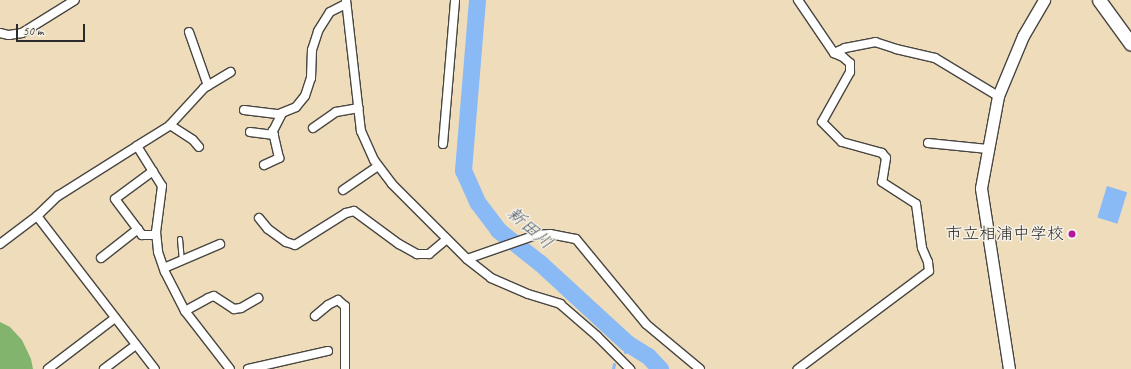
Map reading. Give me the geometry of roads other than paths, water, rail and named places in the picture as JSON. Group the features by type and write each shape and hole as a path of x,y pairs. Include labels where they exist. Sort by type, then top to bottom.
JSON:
{"main road":[{"path":"1099,0 1131,44"}],"street":[{"path":"0,33 8,35 22,33 75,0"},
{"path":"443,144 455,0"},
{"path":"798,0 834,53 850,63 850,72 822,122 842,142 882,153 886,158 882,182 916,204 922,248 928,262 929,271 798,369"},
{"path":"1009,369 981,188 998,96 1023,36 1044,0"},
{"path":"244,110 282,113 296,107 305,96 311,78 312,50 318,31 330,12 346,2 361,130 378,166 392,184 466,259 491,278 528,294 560,304 597,336 630,369"},
{"path":"189,32 208,86"},
{"path":"834,53 845,48 875,42 896,49 935,58 998,96"},
{"path":"0,244 37,216 58,196 170,125 208,86 231,72"},
{"path":"313,128 336,112 359,108"},
{"path":"264,166 280,158 273,131 282,113"},
{"path":"170,125 193,140 199,147"},
{"path":"250,132 274,135"},
{"path":"928,143 988,149"},
{"path":"137,146 162,186 156,235 158,252 164,268 185,311 230,369"},
{"path":"343,190 378,166"},
{"path":"153,171 115,199 142,235 156,235"},
{"path":"259,218 268,229 286,242 295,245 346,213 354,211 399,244 417,254 429,254 447,239"},
{"path":"37,216 155,369"},
{"path":"101,258 138,229"},
{"path":"466,259 536,235 550,234 576,239 646,324 700,369"},
{"path":"164,268 220,244"},
{"path":"185,311 214,296 234,309 241,308 258,298"},
{"path":"315,316 328,305 338,300 345,306 345,369"},
{"path":"48,369 115,318"},
{"path":"104,369 136,345"},
{"path":"248,369 328,351"}],"lane":[{"path":"180,239 182,260"}],"water":[{"path":"1107,186 1127,192 1117,224 1097,218"}],"waterway":[{"name":"新田川","path":"477,0 463,170 478,203 498,230 540,263 627,343 648,356 660,369"},
{"path":"625,352 631,346"},
{"path":"613,369 614,364"}],"place":[{"name":"市立相浦中学校","path":"1072,234"}]}
